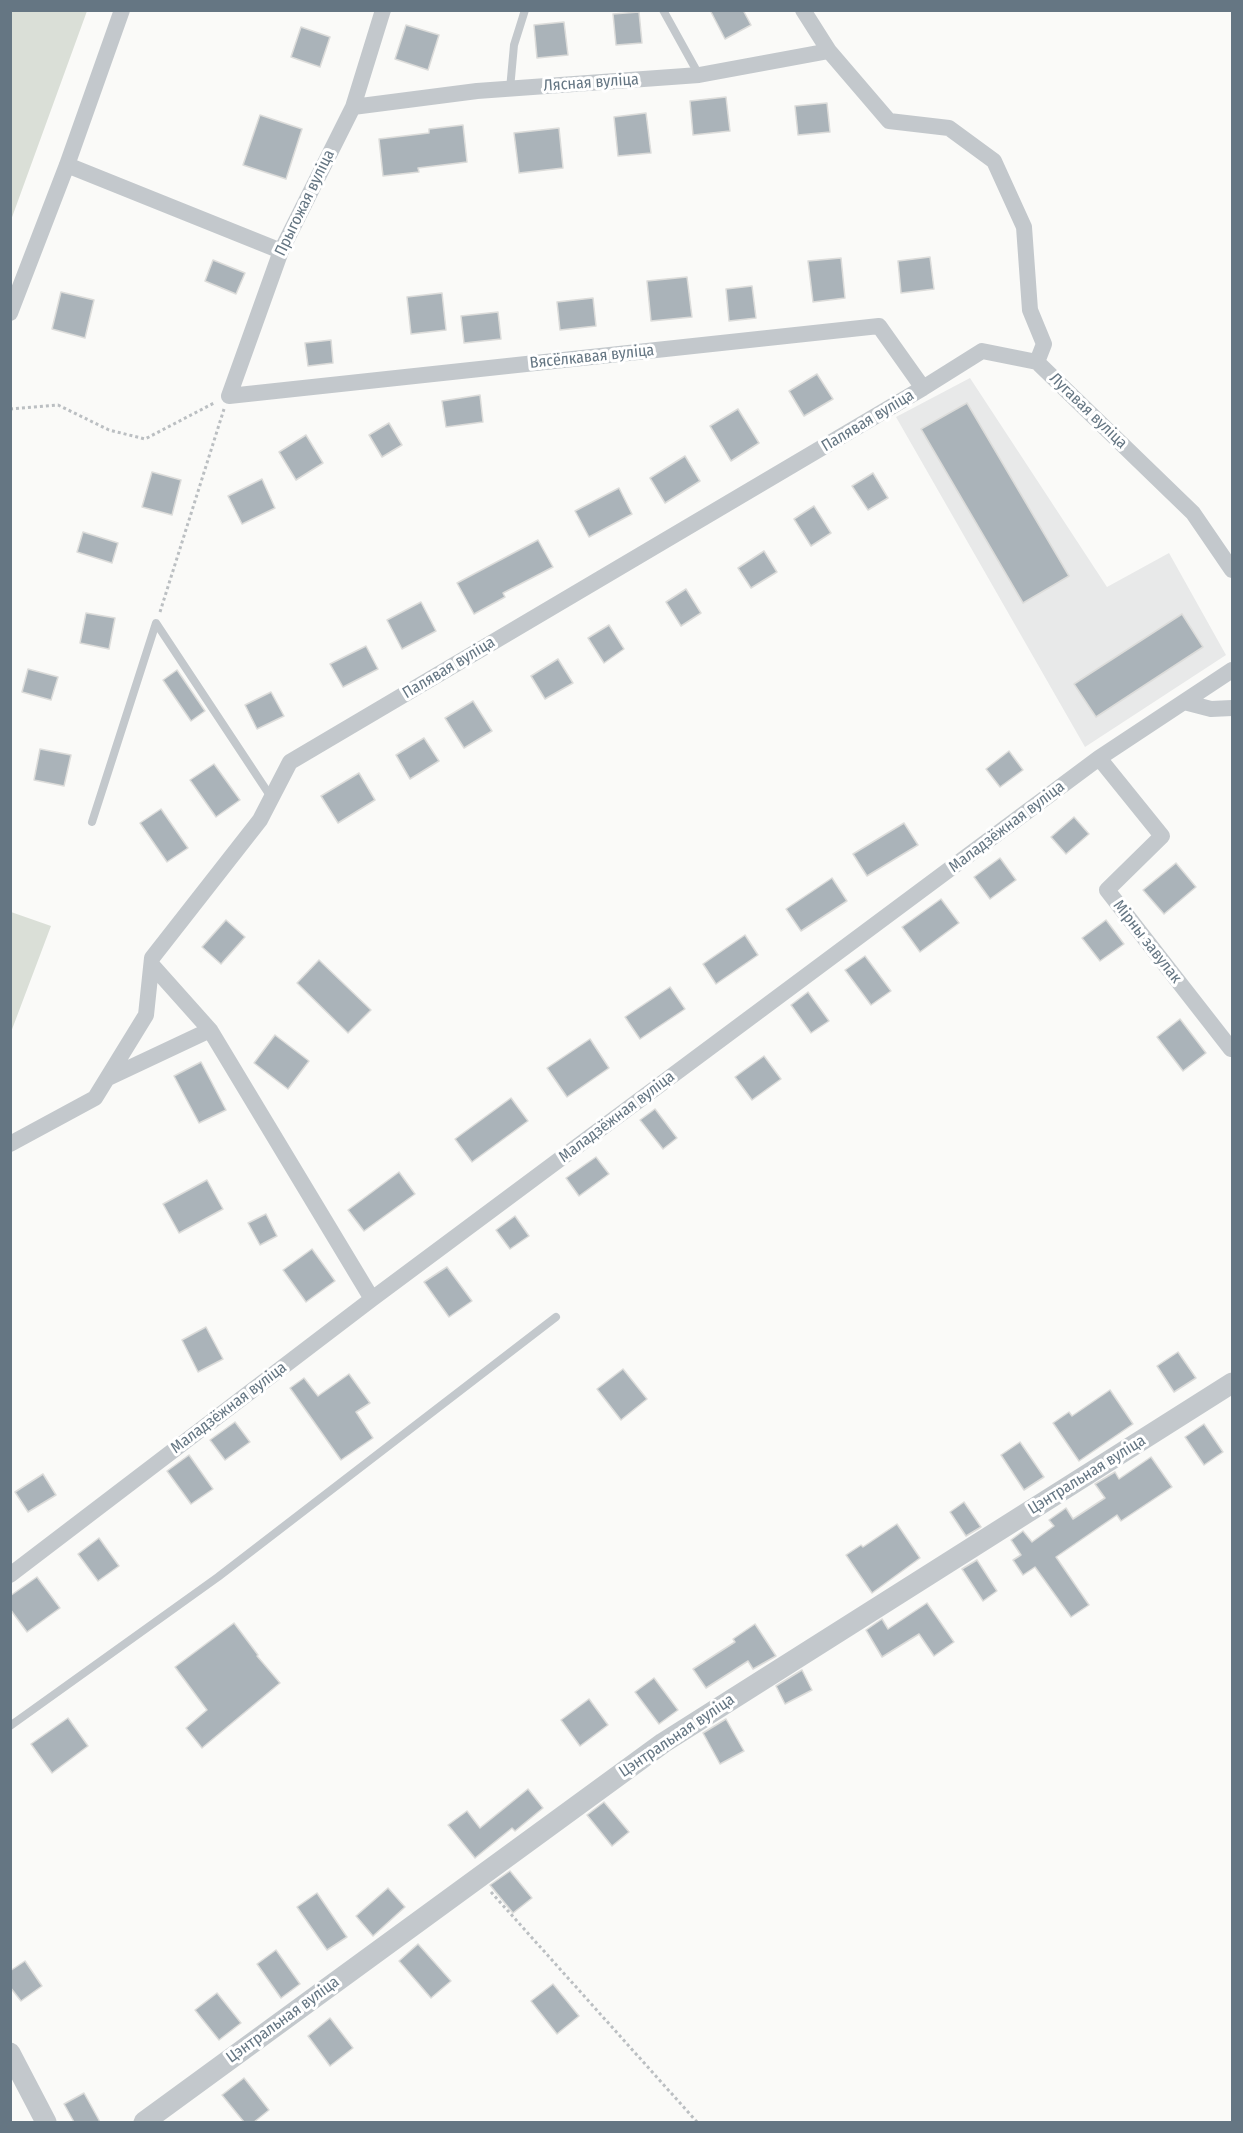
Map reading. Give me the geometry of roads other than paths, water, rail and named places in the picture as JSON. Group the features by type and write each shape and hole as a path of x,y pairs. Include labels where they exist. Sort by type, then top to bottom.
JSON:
{"street":[{"path":"10,313 67,165 122,10"},
{"name":"Прыгожая вуліца","path":"229,396 281,251 353,107 383,10"},
{"name":"Лугавая вуліца","path":"803,10 829,51 889,121 949,128 994,161 1024,227 1030,310 1044,344 1037,362 1193,513 1233,570"},
{"name":"Лясная вуліца","path":"353,107 510,89 699,75 829,51"},
{"path":"67,165 281,251"},
{"name":"Вясёлкавая вуліца","path":"229,396 879,327 923,388"},
{"name":"Палявая вуліца","path":"10,1144 95,1098 146,1015 152,958 260,820 290,762 982,351 1037,362"},
{"name":"Маладзёжная вуліца","path":"10,1575 372,1299 1099,758 1233,669"},
{"path":"1184,702 1211,709 1233,708"},
{"name":"Мірны завулак","path":"1099,758 1162,836 1107,890 1231,1049"},
{"path":"152,965 210,1030 372,1299"},
{"path":"107,1078 210,1030"},
{"name":"Цэнтральная вуліца","path":"144,2122 663,1743 1233,1383"},
{"path":"10,2053 46,2122"}],"lane":[{"path":"510,89 514,45 525,10"},
{"path":"663,10 699,75"},
{"path":"92,822 156,623 272,798"},
{"path":"10,1726 218,1577 556,1317"}]}
